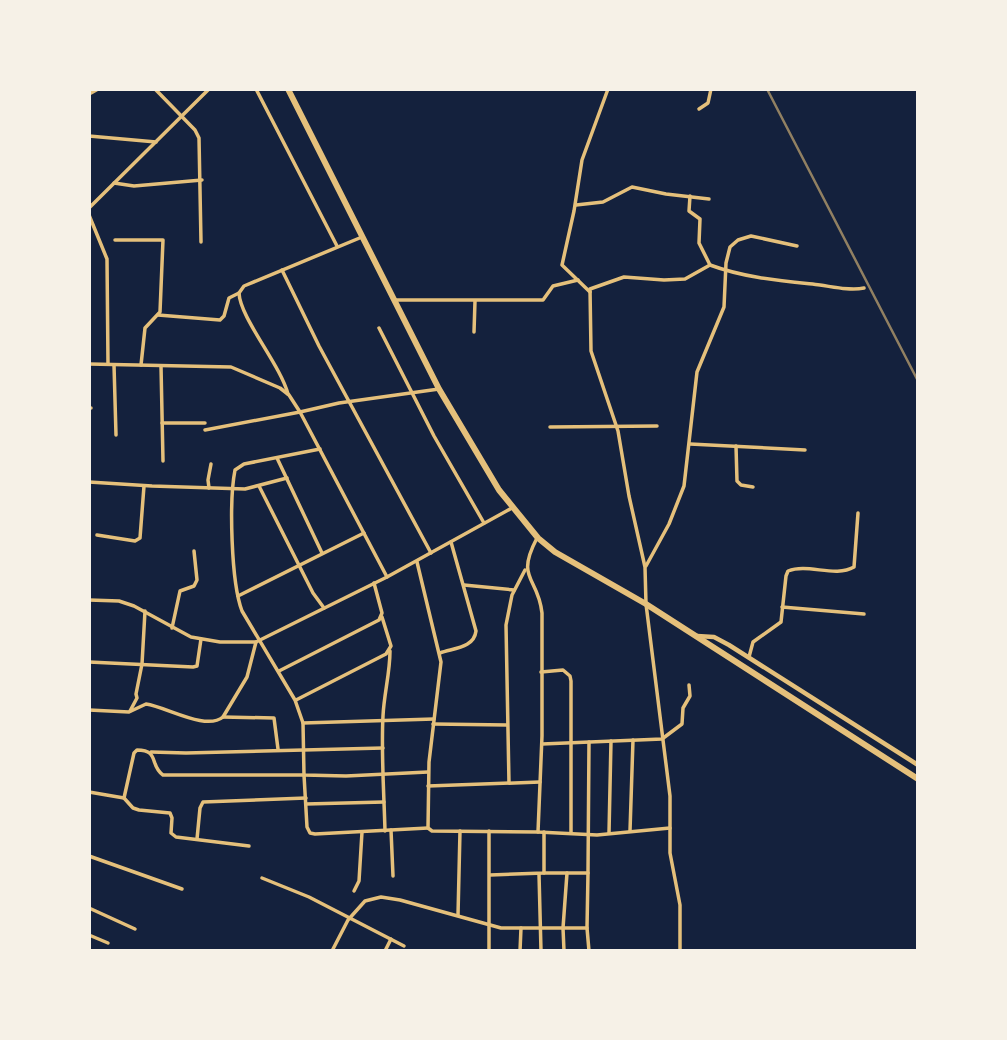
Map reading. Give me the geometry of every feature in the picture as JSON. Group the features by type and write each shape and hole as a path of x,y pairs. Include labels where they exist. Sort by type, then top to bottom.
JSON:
{"highway":[{"path":"288,89 439,389 487,471 512,508 538,538 572,562 646,604 918,779"}],"street":[{"path":"91,93 98,89"},
{"path":"155,89 200,138 201,242"},
{"path":"89,208 209,89"},
{"path":"256,89 337,246"},
{"path":"590,292 562,265 576,205 576,187 582,160 608,89"},
{"path":"699,109 709,103 711,89"},
{"path":"89,136 156,142"},
{"path":"114,183 134,186 202,180"},
{"path":"576,205 603,202 632,187 709,199"},
{"path":"690,196 689,212 700,219 699,243 710,265 725,271 777,280 850,289 864,288"},
{"path":"89,215 107,259 108,364"},
{"path":"645,567 679,502 688,469 696,372 724,307 725,271 730,247 744,237 759,236 797,246"},
{"path":"158,315 220,320 224,316 229,298 239,293 244,286 362,237"},
{"path":"116,240 163,240 158,315 145,328 141,365"},
{"path":"680,951 680,905 670,853 670,796 646,604 645,567 616,426 591,351 590,292 592,287 624,277 664,281 685,279 710,265"},
{"path":"282,270 349,401 432,553"},
{"path":"394,300 543,300 553,286 579,280"},
{"path":"239,293 247,315 283,377 289,394 387,577"},
{"path":"474,332 475,302"},
{"path":"379,328 411,393 484,524"},
{"path":"89,364 231,367 289,394"},
{"path":"114,365 116,435"},
{"path":"161,366 163,461"},
{"path":"205,430 349,401 439,389"},
{"path":"162,423 205,423"},
{"path":"550,427 657,426"},
{"path":"690,444 805,450"},
{"path":"736,446 737,481 741,485 753,487"},
{"path":"320,449 238,466 234,474 233,522 237,596 242,611 295,700 303,723 307,827 310,833 428,828 432,831 589,834 670,828"},
{"path":"278,458 322,553"},
{"path":"209,488 211,464"},
{"path":"89,482 234,489 287,478"},
{"path":"97,536 135,541 140,538 144,486"},
{"path":"258,486 324,608"},
{"path":"89,600 120,601 145,611 183,634 201,639 259,641 417,562 512,508"},
{"path":"749,657 753,642 780,624 786,576 789,571 846,571 854,567 858,513"},
{"path":"237,596 364,533"},
{"path":"509,783 505,641 510,602 526,568 528,555 538,538"},
{"path":"439,653 470,644 475,637 475,624 452,542"},
{"path":"172,628 180,591 194,586 197,580 194,551"},
{"path":"417,562 439,653 440,671 428,772 428,828"},
{"path":"526,568 542,607 542,744 538,832"},
{"path":"374,583 391,646 383,720 383,774 393,876"},
{"path":"464,585 514,590"},
{"path":"782,607 864,614"},
{"path":"129,712 137,698 145,611"},
{"path":"279,672 382,617"},
{"path":"696,636 714,637 749,657 918,765"},
{"path":"89,662 197,666 201,639"},
{"path":"223,717 247,677 259,641"},
{"path":"295,700 390,651"},
{"path":"541,672 563,670 570,676 571,833"},
{"path":"542,744 662,739 682,724 683,708 690,696 689,685"},
{"path":"137,698 146,704 211,723 223,717 274,718 279,749"},
{"path":"89,710 129,712 146,704"},
{"path":"303,723 383,720 507,725"},
{"path":"630,831 634,740"},
{"path":"609,833 611,741"},
{"path":"589,742 589,951"},
{"path":"124,798 134,753 137,750 186,753 383,748"},
{"path":"150,752 157,770 163,775 346,776 428,772"},
{"path":"428,786 540,782"},
{"path":"89,792 124,798 132,808 170,813 173,835 249,846"},
{"path":"197,839 203,802 384,802"},
{"path":"458,915 460,831"},
{"path":"489,831 489,951"},
{"path":"354,891 359,881 362,832"},
{"path":"541,951 544,832"},
{"path":"89,856 182,888"},
{"path":"564,951 567,873"},
{"path":"489,875 588,873"},
{"path":"262,878 404,946"},
{"path":"332,951 350,918 365,901 381,897 501,928 587,928"},
{"path":"89,908 135,929"},
{"path":"520,951 521,928"},
{"path":"89,935 108,943"},
{"path":"385,951 391,939"}],"railway":[{"path":"767,89 918,381"}]}
